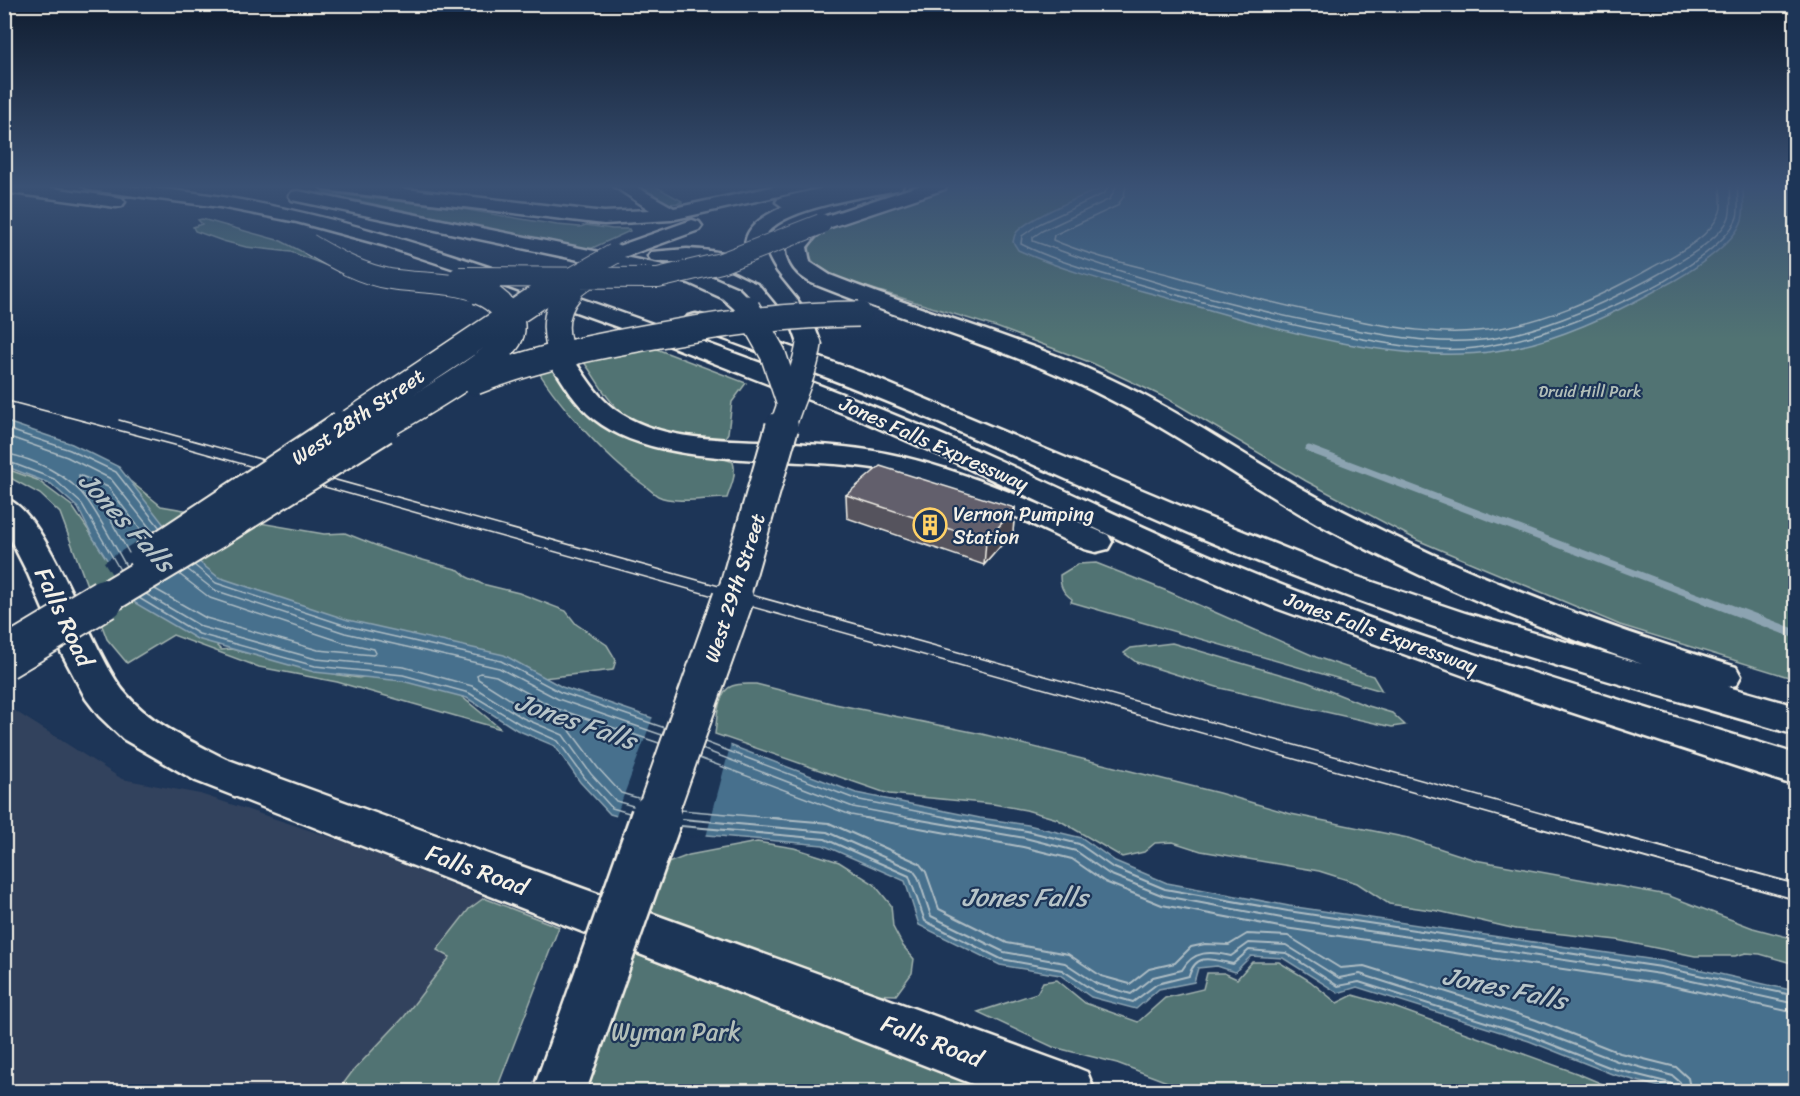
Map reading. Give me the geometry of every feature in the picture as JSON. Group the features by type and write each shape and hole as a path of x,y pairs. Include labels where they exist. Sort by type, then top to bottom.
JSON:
{"main road":[{"name":"Jones Falls Expressway","path":"370,236 402,245 739,361 949,449 1011,492 1373,632 1630,718 1796,770"},
{"name":"Jones Falls Expressway","path":"431,236 710,326 883,390 1247,545 1406,606 1510,639 1796,721"},
{"path":"489,236 665,271 715,285 730,293 747,308 773,354 789,402"},
{"name":"West 28th Street","path":"4,648 213,514 551,289 614,254 659,236"},
{"name":"West 29th Street","path":"558,1092 739,582 789,402 807,360 809,344 800,317 768,279 756,253 756,236"},
{"path":"372,436 499,352 510,336 512,320 497,301 488,296 447,285 404,282 377,277 356,270 298,240 372,269 404,274 628,280 658,278 708,268 789,236"},
{"path":"806,236 797,247 798,259 805,270 828,282 1015,348 1117,392 1328,515 1426,565 1587,630 1692,667 1796,698"},
{"path":"565,365 554,335 554,320 558,307 566,294 601,270 641,258 674,255 720,258 743,264 768,279"},
{"path":"551,289 540,311 542,331 552,352 565,365 591,401 613,419 642,434 688,445 875,459 940,478 1011,492 1202,589 1364,652 1633,739 1727,762 1796,775"},
{"path":"4,659 372,436 483,378 568,352 752,319 859,314 933,320"},
{"name":"Falls Road","path":"4,507 28,541 64,612 88,669 107,698 125,718 166,746 211,770 1067,1092"}],"shaded area":[{"path":"4,704 122,779 200,794 348,843 559,927 496,1091 5,1091"}],"green space":[{"path":"209,236 264,236 281,241 338,270 291,252 246,247"},
{"path":"524,236 619,236 588,250"},
{"name":"Druid Hill Park","path":"820,236 1795,236 1795,679 1620,625 1417,540 1306,481 1168,399 1092,363 996,327 834,277 816,265 810,257 810,246"},
{"path":"646,345 746,383 732,402 728,433 721,444 679,437 638,424 611,402 583,361"},
{"path":"544,355 588,409 733,462 734,476 727,498 673,500 654,493 597,444 552,392 530,358"},
{"path":"4,427 131,482 161,506 324,534 345,533 390,551 459,570 467,577 482,584 519,593 566,611 576,624 607,645 616,660 613,670 543,678 319,650"},
{"path":"4,468 37,480 72,506 95,540 229,634 217,646 221,650 231,649 339,675 359,678 375,674 451,688 501,729 337,682 259,667 173,635 127,663 107,639 60,513 40,494 5,475"},
{"path":"1096,563 1167,591 1316,657 1373,676 1382,691 1071,602 1072,599 1062,588 1060,575 1078,564"},
{"path":"1172,643 1307,682 1392,713 1405,725 1392,727 1220,688 1136,662 1124,653 1131,648"},
{"path":"738,684 756,684 835,704 982,734 1219,793 1291,814 1408,838 1475,860 1667,895 1753,928 1795,939 1795,964 1760,954 1695,956 1617,940 1516,929 1438,911 1389,904 1357,883 1319,871 1201,851 1173,842 1155,843 1144,852 1122,857 1057,819 993,804 889,794 715,734 719,707 727,689"},
{"path":"757,842 794,848 839,862 874,884 891,905 893,927 903,946 914,959 912,973 896,995 861,994 644,912 660,866 689,855"},
{"path":"484,898 559,927 496,1091 338,1091 352,1072 404,1017 450,957 437,950 469,909"},
{"name":"Wyman Park","path":"620,950 640,956 992,1091 575,1092"},
{"path":"1252,962 1279,962 1310,981 1337,1003 1353,995 1391,1006 1579,1074 1619,1091 1191,1091 1117,1063 1053,1047 978,1012 1037,993 1043,982 1057,980 1085,1003 1138,1022 1165,998 1203,989 1207,973 1224,973 1237,979"}],"water":[{"path":"1014,236 1732,236 1697,267 1625,307 1583,326 1518,347 1457,354 1416,353 1374,348 1288,331 1092,277 1018,250 1013,242"},
{"name":"Jones Falls","path":"4,421 72,444 119,467 182,548 218,577 348,620 504,655 562,687 719,741 856,793 980,818 1028,825 1082,838 1115,861 1167,883 1289,906 1662,961 1795,991 1795,1091 1682,1092 1648,1084 1612,1074 1529,1041 1357,987 1338,993 1283,958 1251,956 1235,972 1217,966 1198,968 1194,982 1159,989 1136,1009 1091,997 1060,975 1000,965 919,925 905,881 823,845 673,832 610,814 580,782 555,746 517,730 467,698 402,681 314,672 197,639 135,603 93,538 78,508 51,484 5,466"}],"pier":[{"path":"167,522 185,546 120,587 104,562"},
{"path":"654,714 731,743 706,837 673,835 615,819"}],"building":[{"path":"880,466 1015,508 986,541 846,495"}],"waterway":[{"path":"1309,449 1708,601"},
{"path":"1704,599 1796,634"}],"tram line":[{"path":"4,400 182,447 1508,819"},
{"path":"119,420 1562,819"},
{"path":"1503,818 1796,900"},
{"path":"1557,818 1796,884"}],"place":[{"name":"Vernon Pumping Station","path":"930,525"}]}
